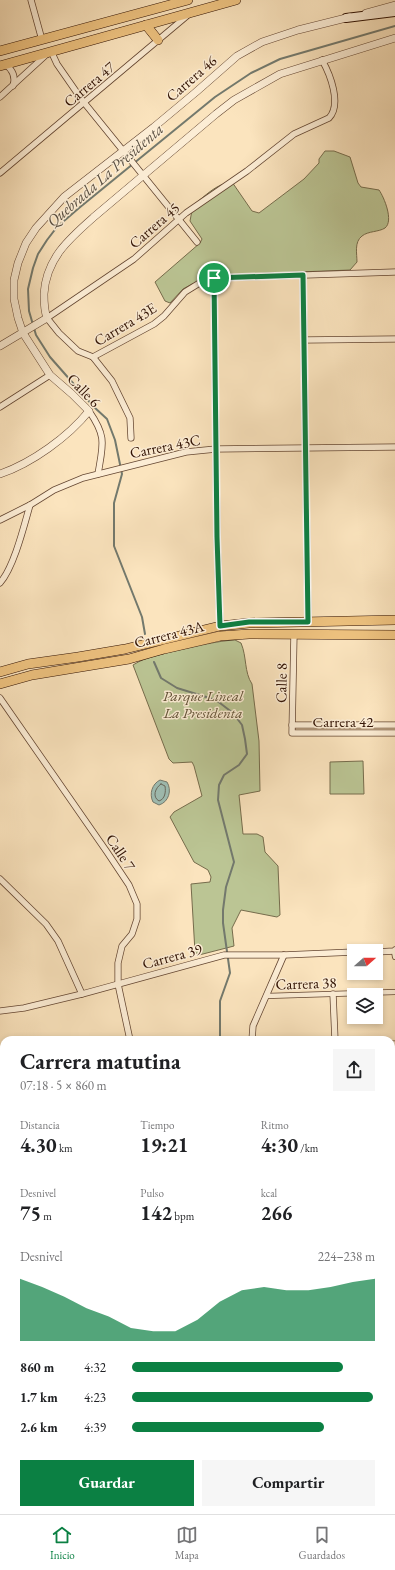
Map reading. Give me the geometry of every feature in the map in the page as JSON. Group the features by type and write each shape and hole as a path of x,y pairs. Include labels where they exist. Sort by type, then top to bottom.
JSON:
{"main road":[{"path":"0,51 188,0"},
{"path":"2,65 236,0"},
{"path":"346,18 395,12"},
{"path":"146,25 158,40"},
{"name":"Carrera 43A","path":"0,672 40,661 78,657 125,649 220,626 249,622 395,620"},
{"name":"Carrera 43A","path":"0,684 32,675 129,659 220,636 294,634 395,635"}],"street":[{"path":"31,0 42,40"},
{"name":"Carrera 46","path":"36,228 64,196 196,92 236,56 262,42 298,30 395,5"},
{"name":"Carrera 47","path":"0,173 193,12"},
{"path":"45,319 45,283 51,264 63,247 78,230 234,100 280,74 395,38"},
{"path":"0,97 50,52 85,103 197,242"},
{"name":"Carrera 45","path":"0,346 45,319 134,259 178,220 247,171 294,134 322,121 332,114 334,100 330,77 322,60"},
{"path":"2,65 12,71 14,76 13,86"},
{"name":"Calle 6","path":"36,228 26,244 18,263 14,280 14,299 38,358 50,375 72,394 88,411 98,425 102,438 98,474"},
{"name":"Carrera 43E","path":"93,357 154,324 164,316 185,292 206,279 395,272"},
{"path":"303,275 308,622"},
{"path":"214,278 220,626"},
{"name":"Calle 6","path":"45,319 78,351 93,357 112,381 127,409 130,418 131,438"},
{"path":"304,340 395,339"},
{"path":"0,407 50,375"},
{"path":"0,474 34,458 80,423 88,411"},
{"name":"Carrera 43C","path":"0,520 30,505 54,490 83,478 186,452 216,449 395,447"},
{"path":"0,583 7,573 30,505"},
{"name":"Calle 8","path":"292,733 294,634"},
{"name":"Calle 7","path":"0,698 129,885 137,904 138,919 132,934 122,946 118,963 118,984 129,1036"},
{"name":"Carrera 42","path":"292,725 395,725"},
{"name":"Carrera 42","path":"292,733 395,733"},
{"path":"0,879 50,930 58,941 82,994"},
{"name":"Carrera 39","path":"0,1011 24,1008 82,994 190,963 226,955 284,955 347,952"},
{"path":"383,952 395,952"},
{"path":"253,1036 254,1026 284,955"},
{"name":"Carrera 38","path":"266,996 395,992"},
{"path":"333,994 335,1036"}],"green space":[{"path":"325,151 334,151 350,157 358,183 361,187 379,190 387,209 389,220 388,225 383,229 367,233 359,239 356,248 357,262 350,270 221,275 192,284 183,289 170,303 165,301 155,282 200,243 202,239 190,221 193,205 221,185 232,182 252,211 259,213 304,179 319,163 319,159"},
{"name":"Parque Lineal La Presidenta","path":"235,640 241,643 249,679 252,684 259,741 260,791 239,795 243,834 257,834 263,837 265,852 278,866 280,915 277,917 241,910 232,928 234,946 199,955 195,952 191,884 210,882 211,877 208,870 194,862 170,817 174,812 202,796 192,762 173,763 169,759 133,665 144,659 162,654"},
{"path":"363,761 364,794 330,794 330,762"}],"water":[{"path":"160,780 167,782 169,785 169,795 165,801 159,805 153,802 151,793 155,784"}],"waterway":[{"name":"Quebrada La Presidenta","path":"145,634 142,617 114,546 114,503 122,474 115,440 107,419 94,407 50,357 36,335 29,311 28,289 38,254 57,227 79,208 215,97 251,73 280,59 395,26"},
{"name":"Quebrada La Presidenta","path":"154,662 161,678 177,688 216,700 233,713 242,725 245,739 247,754 239,765 224,775 219,785 218,800 234,862 226,887 223,910 223,923 230,973 220,1001 220,1036"}],"route":[{"path":"303,275 308,622 249,622 220,626 217,537 214,278 303,275"}]}
